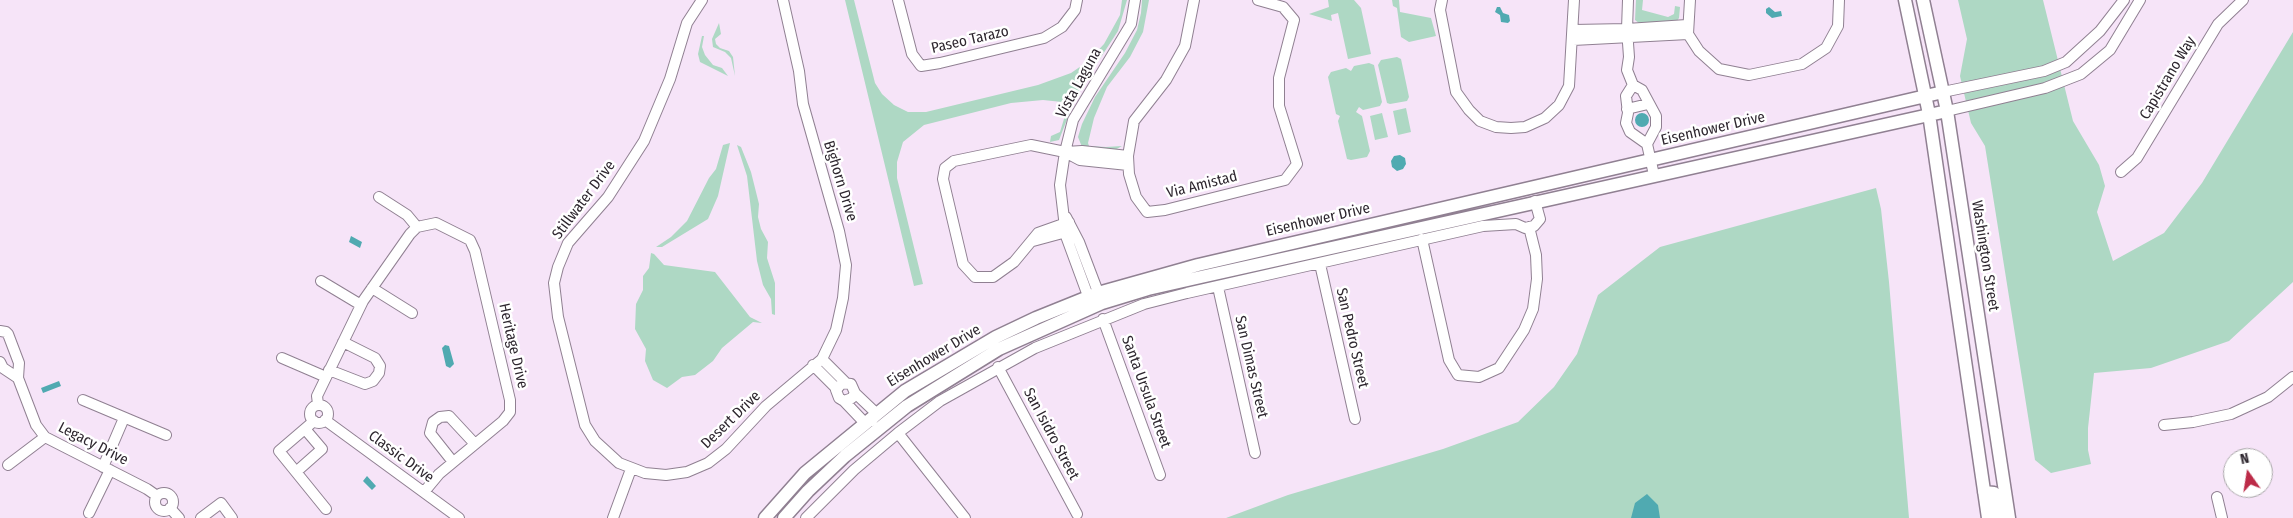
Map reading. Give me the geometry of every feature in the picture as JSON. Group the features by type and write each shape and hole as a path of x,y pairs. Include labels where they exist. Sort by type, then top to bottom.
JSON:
{"main road":[{"path":"1906,0 1929,114 1988,518"},
{"name":"Washington Street","path":"1923,0 1947,111 2009,518"},
{"name":"Eisenhower Drive","path":"765,518 805,473 864,422 905,391 996,337 1095,300 1198,265 1943,92"},
{"name":"Eisenhower Drive","path":"784,518 828,473 874,431 949,379 999,349 1095,300 1947,111"},
{"path":"1984,492 1994,493 1996,496 1999,518"}],"street":[{"name":"Stillwater Drive","path":"631,469 608,455 595,441 585,424 555,302 554,283 558,267 568,243 608,197 644,141 670,79 687,23 702,0"},
{"name":"Bighorn Drive","path":"783,0 799,71 803,104 839,231 846,264 843,298 836,330 817,362"},
{"name":"Paseo Tarazo","path":"898,0 912,54 921,66 1044,38 1062,27 1075,10 1077,0"},
{"name":"Vista Laguna","path":"1095,300 1067,224 1060,185 1065,152 1073,120 1131,24 1135,0"},
{"name":"Via Amistad","path":"1194,0 1185,46 1166,80 1134,121 1128,160 1129,174 1136,197 1147,212 1164,210 1284,180 1296,164 1279,106 1278,78 1294,20 1283,7 1258,0"},
{"path":"1442,0 1440,10 1456,92 1469,110 1480,120 1496,127 1525,127 1545,118 1559,105 1569,86 1574,0"},
{"path":"1628,0 1627,33 1629,57 1627,70 1633,83 1642,90 1648,104 1654,111 1657,122 1647,144 1654,176"},
{"path":"1690,0 1688,30 1698,51 1719,68 1749,75 1802,64 1826,48 1838,26 1839,0"},
{"path":"1943,92 2044,71 2066,62 2100,31 2124,0"},
{"path":"1947,111 2045,88 2081,74 2110,50 2140,0"},
{"name":"Capistrano Way","path":"2121,172 2137,158 2218,24 2243,0"},
{"path":"1573,35 1688,30"},
{"path":"1633,83 1626,96 1627,128 1647,144"},
{"path":"1627,109 1648,104"},
{"path":"1067,224 1033,241 1014,262 993,277 975,277 963,264 943,179 945,168 954,161 1031,145 1065,152 1082,151 1128,160"},
{"path":"318,404 317,396 361,305 410,234 418,227 407,215 379,197"},
{"path":"811,516 854,470 940,401 1035,348 1144,304 1483,226 1516,224 1524,228 1534,226 1540,218 1535,201"},
{"name":"Heritage Drive","path":"418,227 436,223 470,240 475,252 510,400 510,412 503,421 439,474 424,492"},
{"path":"1422,239 1448,360 1458,375 1479,377 1499,368 1524,330 1533,310 1537,279 1536,255 1529,227"},
{"name":"San Pedro Street","path":"1320,264 1355,419"},
{"path":"321,281 361,305"},
{"name":"San Dimas Street","path":"1218,287 1255,453"},
{"path":"372,288 412,313"},
{"name":"Santa Ursula Street","path":"1103,319 1160,475"},
{"path":"0,330 6,332 11,341 19,363 18,378 3,368 0,362"},
{"path":"282,358 365,384 373,381 379,373 380,366 375,358 343,342"},
{"name":"Desert Drive","path":"631,469 666,475 687,472 708,463 726,449 766,406 817,362"},
{"path":"817,362 841,385 853,387 855,393 876,413 870,424 835,457 828,473"},
{"name":"San Isidro Street","path":"998,367 1077,514"},
{"path":"2164,425 2193,422 2231,414 2268,396 2293,377"},
{"name":"Legacy Drive","path":"18,378 36,424 45,437 147,489 158,496 155,504 158,509 166,511 170,508 179,518"},
{"path":"841,385 837,396 864,422"},
{"path":"844,401 852,398 855,393"},
{"path":"83,400 166,436"},
{"path":"318,404 328,410 328,416 320,423 311,418 310,411 318,404"},
{"path":"453,462 430,433 433,422 440,417 449,416 474,444"},
{"path":"90,512 124,418"},
{"name":"Classic Drive","path":"325,420 459,518"},
{"path":"314,421 279,452 326,509"},
{"path":"296,472 322,449 306,429"},
{"path":"898,433 965,518"},
{"path":"8,465 45,437"},
{"path":"613,518 631,469"},
{"path":"2217,497 2222,518"},
{"path":"201,518 221,503 232,518"}],"green space":[{"path":"845,0 854,0 875,83 882,94 894,105 908,112 926,112 1038,85 1071,73 1087,62 1104,44 1120,15 1122,0 1127,0 1118,31 1077,94 1059,140 1050,142 1051,136 1060,132 1067,109 1062,102 1043,100 1011,103 924,125 903,142 897,162 897,178 923,284 914,286"},
{"path":"1142,0 1149,0 1143,32 1130,57 1107,87 1094,118 1088,143 1089,146 1122,146 1113,151 1082,147 1078,137 1082,124 1095,97 1125,53 1137,30"},
{"path":"1328,0 1354,0 1361,8 1371,54 1348,59 1338,13 1331,15 1332,21 1309,14 1329,7"},
{"path":"1392,0 1399,0 1400,12 1431,18 1436,36 1409,42 1401,37 1397,8 1393,6"},
{"path":"1636,0 1643,0 1642,10 1668,17 1674,14 1675,6 1680,7 1679,18 1677,21 1640,24 1635,20"},
{"path":"1958,0 2043,0 2073,121 2099,165 2105,186 2097,212 2113,261 2164,233 2202,183 2293,32 2293,282 2229,341 2151,368 2094,373 2088,428 2088,450 2091,464 2051,473 2035,460 1985,146 1971,123 1960,76 1967,39"},
{"path":"719,23 721,34 715,39 716,44 720,48 729,51 733,57 735,76 731,58 725,52 713,47 712,39"},
{"path":"702,36 704,36 702,47 705,55 713,65 722,68 728,76 700,62 698,54"},
{"path":"1397,57 1401,59 1409,97 1407,101 1390,104 1387,103 1378,65 1381,60"},
{"path":"1369,63 1374,65 1382,102 1380,106 1363,110 1359,107 1356,112 1362,116 1370,151 1367,157 1351,160 1347,159 1338,121 1340,116 1336,114 1328,77 1331,72 1346,68 1351,71 1354,66"},
{"path":"1406,108 1411,132 1398,135 1393,111"},
{"path":"1382,113 1388,137 1375,140 1370,116"},
{"path":"730,143 718,196 708,219 662,247 656,247 671,237 687,221 709,178 716,169 723,145"},
{"path":"737,145 741,147 751,172 759,204 758,217 761,229 768,242 767,258 775,283 775,315 772,314 771,299 763,285 757,261 747,176"},
{"path":"1876,188 1881,209 1889,282 1909,518 1226,518 1288,495 1443,449 1518,422 1554,387 1577,354 1598,295 1660,247"},
{"path":"651,253 664,265 715,272 750,317 762,323 753,322 722,348 713,361 695,375 682,377 667,388 653,380 645,361 646,349 635,329 636,304 643,290 643,276 649,268"}],"water":[{"path":"1497,7 1500,7 1503,13 1509,15 1510,21 1508,23 1501,22 1500,15 1495,12"},
{"path":"1769,7 1775,12 1781,11 1782,16 1772,18 1766,13 1766,9"},
{"path":"1642,113 1647,115 1649,120 1647,125 1642,127 1637,125 1635,120 1637,115"},
{"path":"1400,155 1405,158 1406,164 1403,169 1397,171 1392,167 1391,161 1394,156"},
{"path":"351,236 362,242 360,248 349,242"},
{"path":"445,345 449,346 454,364 450,368 446,366 442,348"},
{"path":"59,381 61,386 43,393 41,388"},
{"path":"367,476 376,486 372,490 363,481"},
{"path":"1647,494 1658,505 1660,518 1631,518 1635,503"}]}
